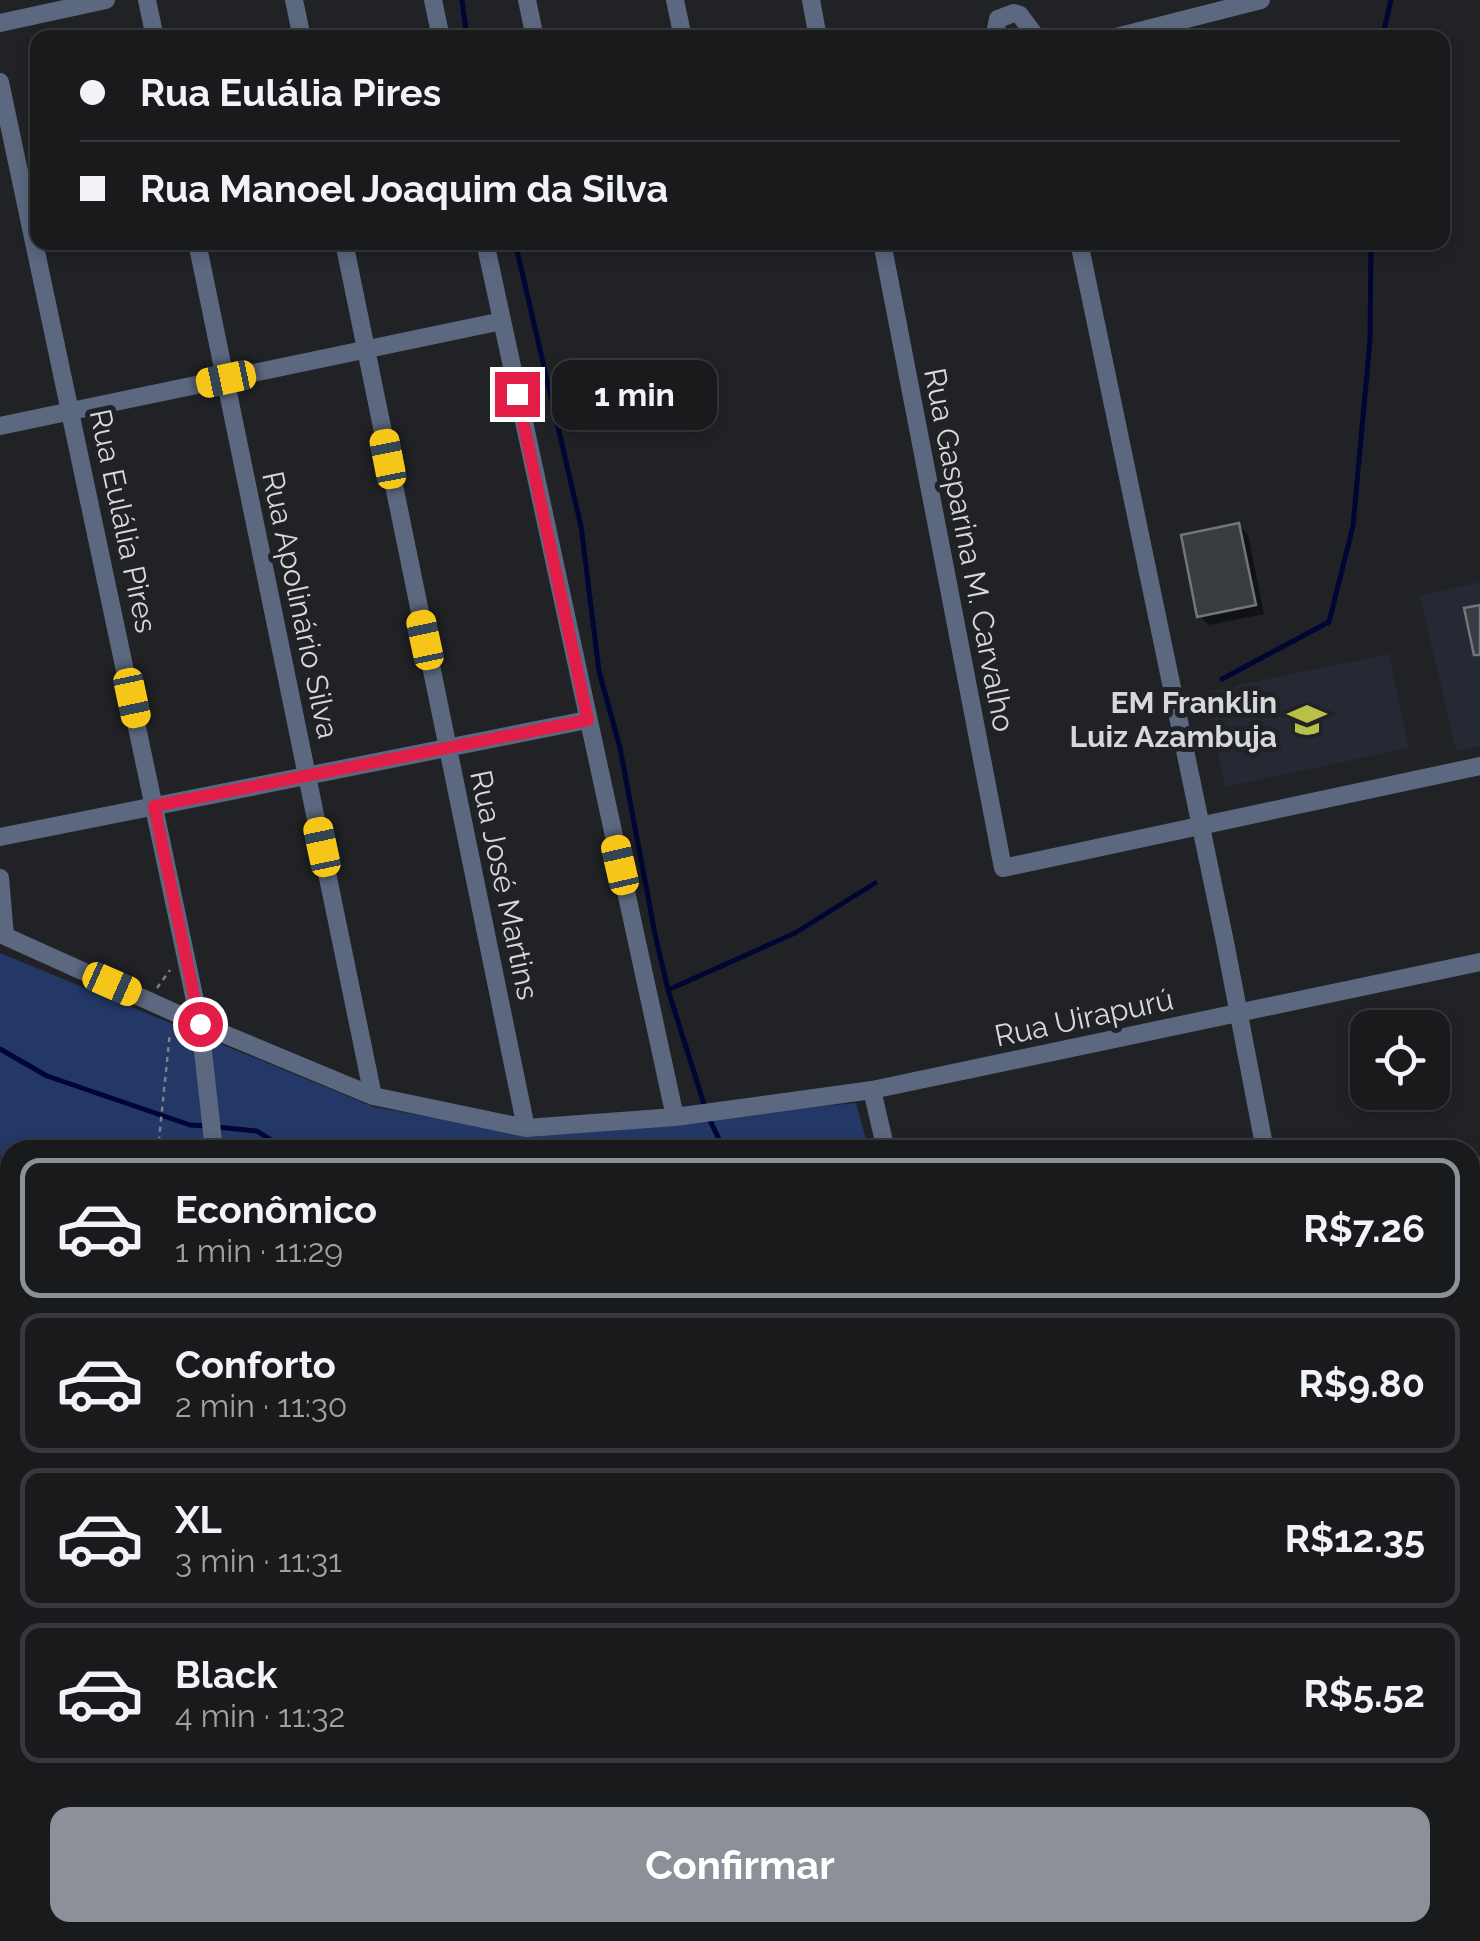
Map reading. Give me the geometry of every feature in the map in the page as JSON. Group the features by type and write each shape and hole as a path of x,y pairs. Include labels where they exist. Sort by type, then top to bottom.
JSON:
{"street":[{"path":"0,22 106,0"},
{"path":"147,0 153,30"},
{"path":"294,0 300,30"},
{"path":"433,0 439,30"},
{"path":"527,0 533,30"},
{"path":"675,0 681,30"},
{"path":"810,0 816,30"},
{"path":"1143,30 1261,0"},
{"path":"1003,7 1020,16 1031,30"},
{"name":"Rua Eulália Pires","path":"0,82 30,219"},
{"name":"Rua Eulália Pires","path":"37,250 200,1024 213,1140"},
{"name":"Rua Apolinário Silva","path":"199,250 373,1096"},
{"name":"Rua José Martins","path":"346,250 526,1128"},
{"path":"487,250 675,1117"},
{"name":"Rua Gasparina M. Carvalho","path":"884,250 1003,868 1201,826"},
{"path":"1081,250 1263,1140"},
{"path":"7,424 502,321"},
{"path":"0,837 588,720"},
{"path":"1201,826 1480,766"},
{"path":"0,878 3,935"},
{"name":"Rua Uirapurú","path":"3,935 200,1024 373,1096 526,1128 725,1112 872,1090 1480,962"},
{"path":"872,1090 884,1140"}],"path":[{"path":"147,1000 184,954"},
{"path":"159,1140 171,1021"}],"shaded area":[{"path":"1480,582 1480,746 1456,751 1420,596"},
{"name":"EM Franklin Luiz Azambuja","path":"1389,654 1409,748 1225,787 1205,692"},
{"path":"0,953 374,1107 529,1135 856,1103 866,1140 0,1140"}],"building":[{"path":"1239,523 1256,605 1197,617 1181,535"},
{"path":"1480,605 1480,655 1474,655 1464,608"}],"waterway":[{"path":"462,0 466,30"},
{"path":"1384,30 1391,0"},
{"path":"517,250 581,526 599,671 620,748 655,934 668,990 705,1107"},
{"path":"1222,679 1329,622 1353,526 1370,340 1371,250"},
{"path":"668,990 795,933 875,883"},
{"path":"0,1049 47,1076 190,1125 206,1126"},
{"path":"709,1118 719,1140"},
{"path":"217,1127 257,1131 271,1140"}],"place":[{"name":"EM Franklin Luiz Azambuja","path":"1307,720"}],"route":[{"path":"200,1024 154,806 588,720 517,394"}]}
